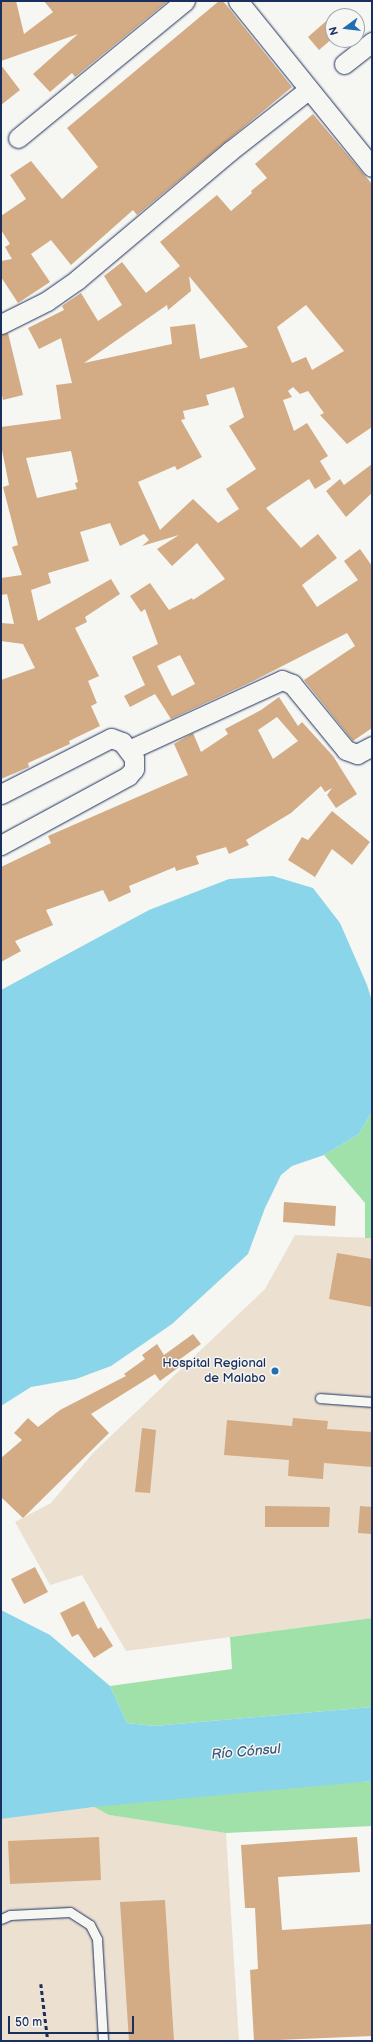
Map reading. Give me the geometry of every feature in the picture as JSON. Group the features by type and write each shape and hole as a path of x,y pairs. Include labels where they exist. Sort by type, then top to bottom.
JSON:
{"street":[{"path":"18,138 185,1"},
{"path":"238,1 372,167"},
{"path":"344,64 372,42"},
{"path":"1,324 47,301 78,279 230,151 309,89"},
{"path":"129,750 282,680 292,684 346,750 357,754 372,746"},
{"path":"1,794 111,738 122,742 134,758 134,769 128,776 1,845"}],"lane":[{"path":"320,1398 372,1402"},
{"path":"1,1919 10,1914 70,1912 90,1925 97,1939 103,2041"}],"path":[{"path":"42,1984 48,2041"}],"shaded area":[{"name":"Hospital Regional de Malabo","path":"295,1235 372,1238 372,1618 126,1651 82,1575 50,1585 15,1522 51,1503 93,1453 265,1289"},
{"path":"94,1807 109,1815 226,1833 239,2041 1,2041 1,1819"}],"green space":[{"path":"372,1111 372,1238 365,1238 365,1203 324,1155 359,1134"},
{"path":"372,1618 372,1707 154,1726 127,1723 110,1686 232,1669 230,1637"},
{"path":"372,1781 372,1826 226,1833 109,1815 94,1807 104,1800"}],"water":[{"path":"273,876 313,888 340,923 367,985 372,1001 372,1111 359,1134 324,1155 292,1166 281,1175 265,1208 248,1254 172,1324 111,1366 76,1379 31,1387 1,1406 1,990 149,910 229,879"},
{"name":"Río Cónsul","path":"1,1610 50,1635 110,1686 127,1723 154,1726 372,1707 372,1781 94,1807 1,1819"}],"building":[{"path":"1,1 16,1 24,34 53,12 44,1 168,1 75,77 72,73 50,92 33,74 78,34 1,61"},
{"path":"219,1 223,1 292,87 137,215 133,210 71,265 51,240 31,254 50,282 18,303 1,277 1,261 12,259 5,247 10,244 1,230 1,216 26,199 10,175 31,161 62,199 98,167 67,128"},
{"path":"325,22 325,45 319,50 308,37"},
{"path":"1,65 20,90 1,105"},
{"path":"313,114 372,184 372,427 347,444 320,415 324,413 308,391 300,394 293,387 288,391 292,397 283,400 294,431 307,423 328,456 320,461 331,479 315,489 309,479 266,508 301,548 318,534 337,558 302,585 317,607 358,580 344,561 360,549 372,566 372,728 353,741 304,680 355,646 347,633 251,682 171,719 155,694 130,707 124,696 145,685 132,657 158,644 145,609 141,612 130,596 150,583 169,610 192,598 193,600 225,579 197,543 172,566 157,549 179,535 142,546 149,540 144,534 120,546 110,523 80,532 89,561 48,573 51,583 31,590 38,621 111,579 120,594 85,617 87,622 75,628 99,676 88,681 97,703 91,706 100,726 69,741 70,744 28,763 29,767 1,779 1,680 35,668 23,644 1,641 1,623 14,624 7,594 1,595 1,578 22,575 12,547 18,545 3,487 9,485 1,445 1,427 61,419 56,385 72,383 61,338 39,349 28,328 64,310 62,306 81,293 98,321 122,305 104,276 122,262 146,293 180,266 160,242 217,195 231,211 252,193 251,191 267,178 255,164","holes":["189,276 248,347 200,359 195,324 170,327 172,344 84,363 167,305 168,310 191,291","306,305 344,351 312,370 306,357 292,363 277,327","234,387 244,417 229,426 256,469 226,489 239,509 218,523 193,499 160,530 138,482 175,466 177,470 202,457 181,420 185,419 183,411 209,405 206,395","71,451 78,482 75,483 77,489 37,498 26,458","180,655 195,684 172,696 157,666"]},
{"path":"8,333 23,395 3,400 1,390 1,335"},
{"path":"372,464 372,493 346,517 326,491 340,479 344,485"},
{"path":"279,697 298,726 302,722 333,756 357,794 336,808 327,795 332,788 325,792 321,786 291,813 246,840 249,845 229,854 226,847 196,856 199,864 176,871 175,867 129,886 131,892 109,902 103,890 46,910 53,925 15,941 21,951 1,962 1,867 51,843 48,836 188,775 174,744 193,733 201,752 228,734 225,729 261,710","holes":["277,717 298,741 273,759 258,730"]},
{"path":"332,811 370,842 352,865 332,849 315,877 288,860 302,837 308,840"},
{"path":"284,1202 336,1206 335,1226 283,1222"},
{"path":"337,1253 372,1259 372,1307 329,1299"},
{"path":"193,1334 201,1344 176,1362 179,1367 160,1381 155,1374 91,1414 109,1433 23,1518 1,1497 1,1458 22,1440 14,1433 28,1418 38,1427 60,1410 126,1376 124,1374 145,1359 142,1355 157,1344 164,1355"},
{"path":"293,1418 328,1421 327,1429 372,1432 372,1467 324,1463 323,1479 288,1476 289,1460 224,1455 227,1420 292,1426"},
{"path":"142,1428 156,1430 150,1493 135,1492"},
{"path":"265,1506 330,1507 329,1527 265,1527"},
{"path":"360,1506 372,1507 372,1534 358,1533"},
{"path":"35,1567 48,1592 24,1604 11,1579"},
{"path":"84,1601 98,1629 101,1627 113,1646 94,1658 78,1634 72,1637 60,1613"},
{"path":"99,1837 101,1880 10,1884 8,1841"},
{"path":"357,1837 360,1872 278,1877 282,1930 371,1924 372,2036 254,2041 250,1970 258,1969 255,1908 245,1908 241,1845"},
{"path":"165,1900 174,2041 129,2041 120,1902"}],"place":[{"name":"Hospital Regional de Malabo","path":"275,1371"}]}
